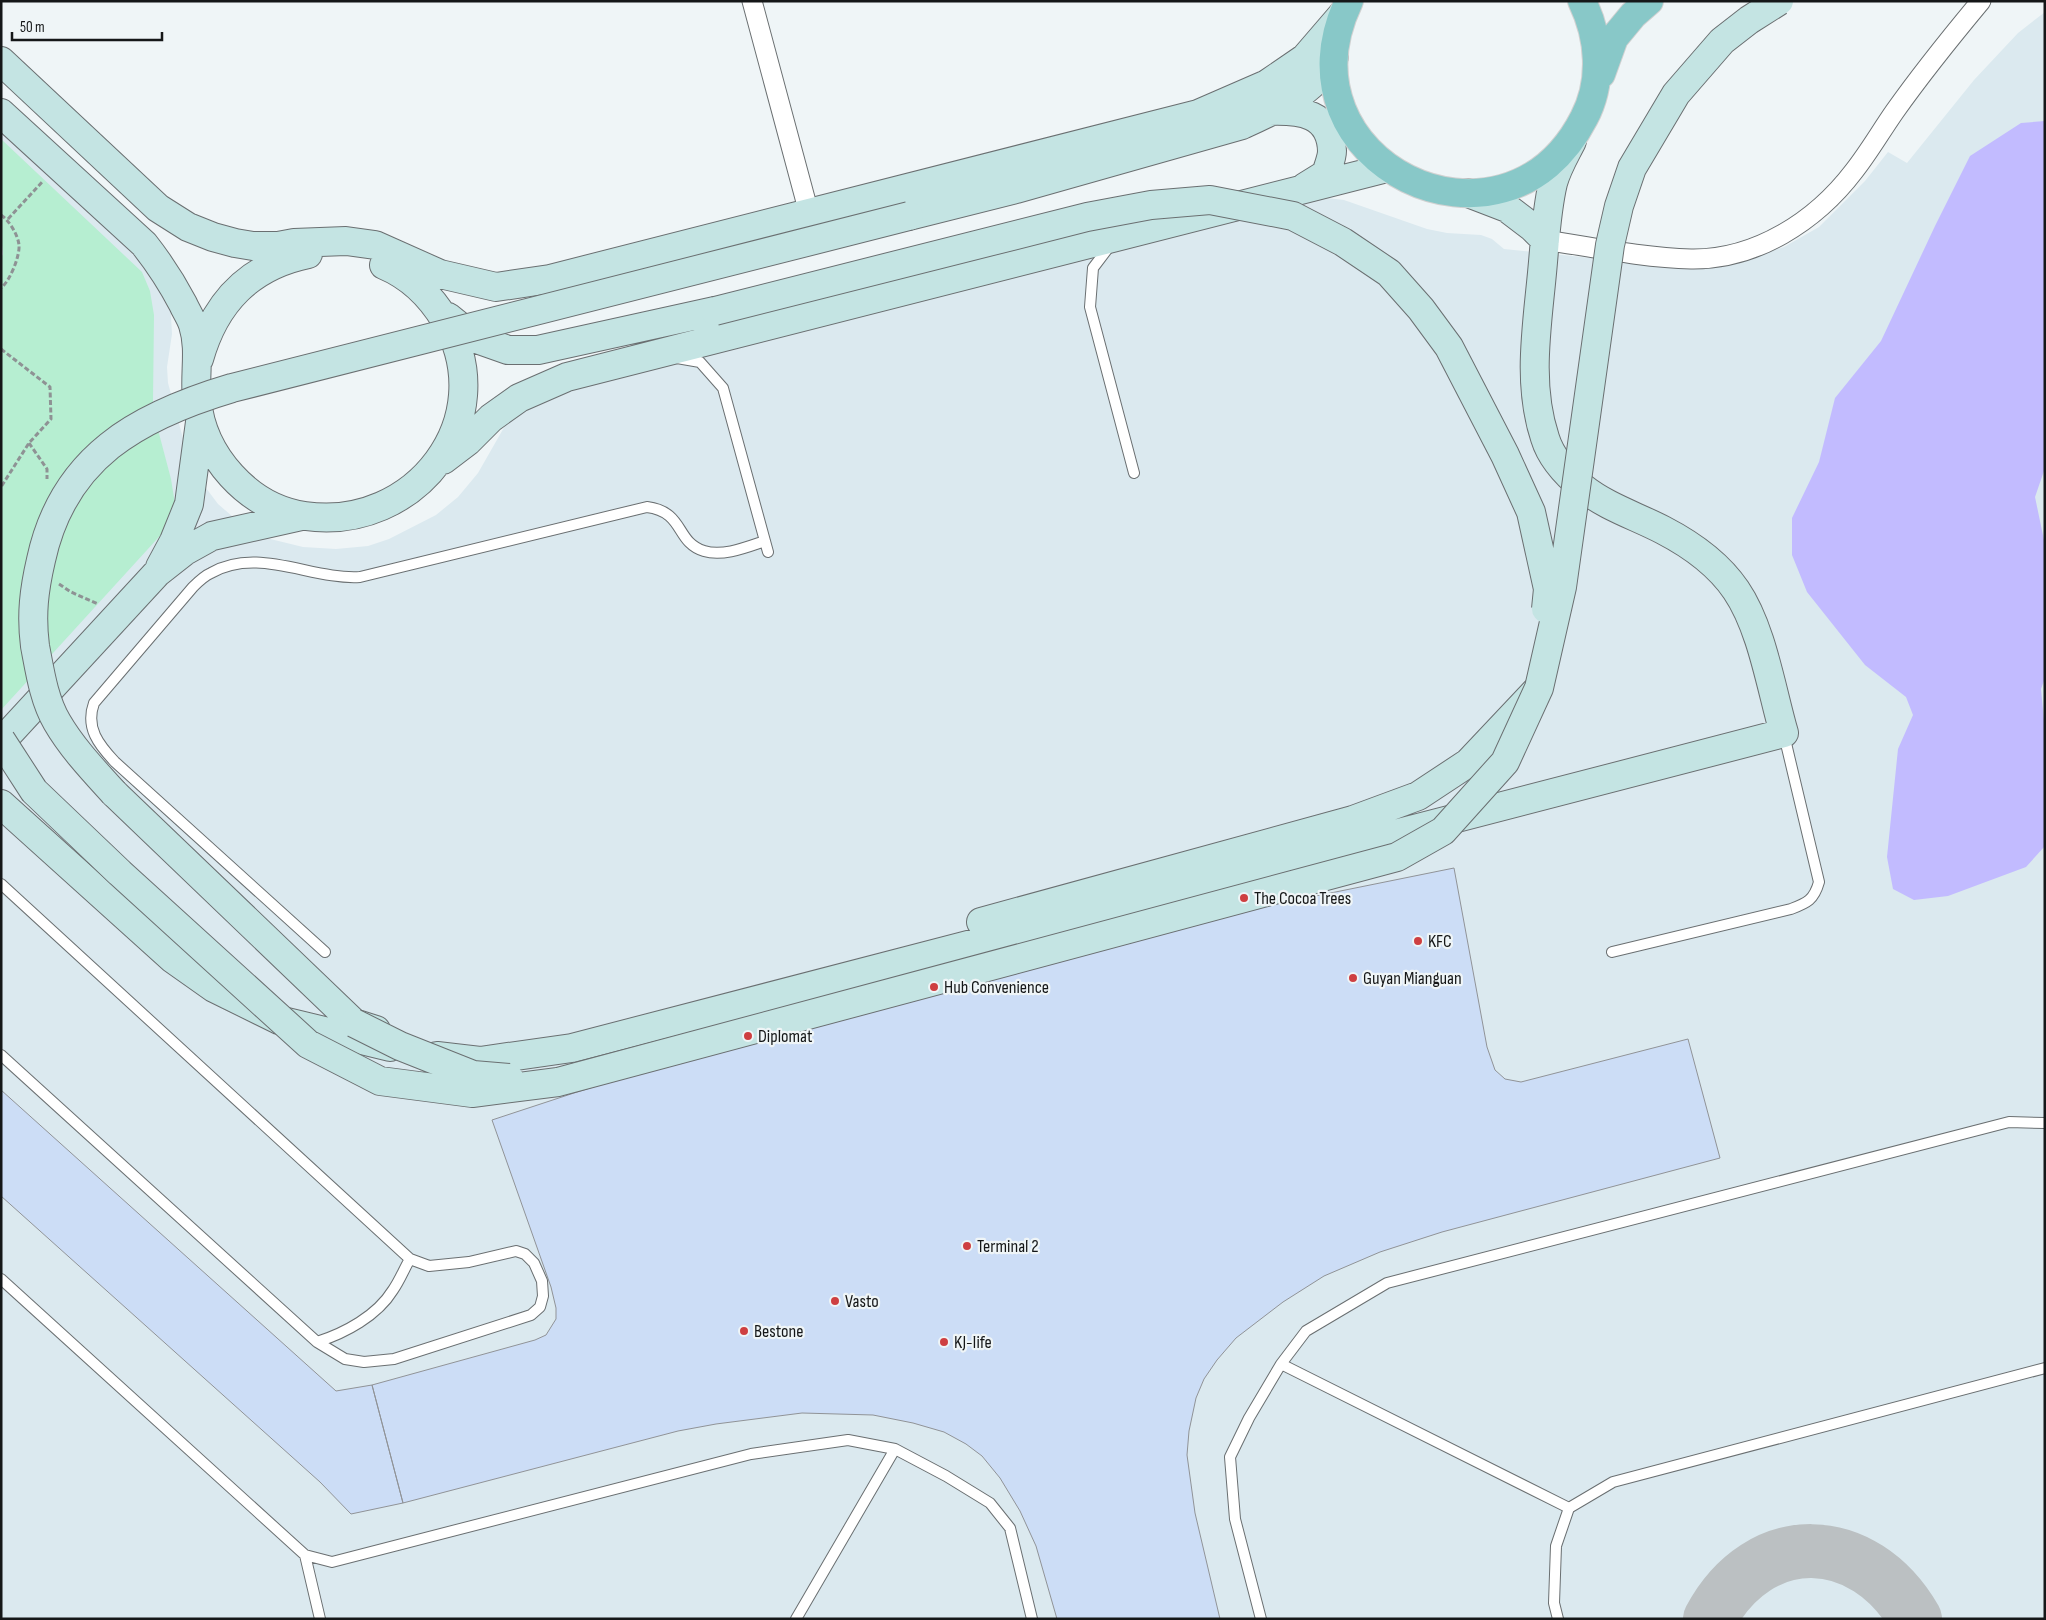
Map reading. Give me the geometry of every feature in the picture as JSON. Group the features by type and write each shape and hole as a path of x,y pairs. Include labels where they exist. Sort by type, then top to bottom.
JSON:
{"main road":[{"path":"1582,1 1592,27 1596,48 1597,70 1594,91"},
{"path":"1,804 173,959 214,988 279,1020 413,1052 480,1061 572,1048 1784,733 1750,615 1735,589 1718,569 1693,548 1664,531 1608,504 1582,488 1556,461 1545,438 1534,378 1548,208 1554,181 1559,165 1587,112 1614,38 1633,15 1649,1"},
{"path":"302,516 244,527 212,536 185,551 157,573 1,741 34,791 120,873 308,1044 380,1081 472,1093 558,1082 1397,857 1442,831 1505,762 1538,688 1562,586 1610,245 1619,206 1629,178 1648,139 1676,94 1722,41 1749,20 1779,1"},
{"path":"1346,8 1337,35 1334,56 1337,91 1346,118 1366,148 1387,168 1406,179 1426,188 1447,192 1468,194 1490,191 1511,185 1531,176 1549,164 1564,149 1577,131"},
{"path":"1,61 158,208 213,238 253,246 346,241 375,245 440,274 496,287 550,279 1198,114 1267,84 1305,58 1346,8"},
{"path":"558,1082 473,1075 400,1046 354,1023 114,793 84,759 57,722 46,697 33,631 33,595 45,540 62,501 80,474 104,450 127,432 158,414 194,399 1016,190 1232,128 1273,110 1298,95 1318,78 1334,56"},
{"path":"1198,114 1273,110 1310,113 1326,127 1332,151 1326,174 1299,190"},
{"path":"1,113 144,244 162,268 193,324 199,359"},
{"path":"434,467 468,441 491,418 519,398 567,376 1387,168"},
{"path":"1468,194 1507,208 1532,227 1545,240"},
{"path":"354,1023 417,1044 474,1048 612,1023 1353,820 1418,796 1468,763 1538,688 1548,589 1531,512 1505,455 1454,355 1421,309 1389,273 1343,242 1293,216 1210,200 1151,205 1087,217 715,311 547,348 508,350 474,338 447,316 427,294 394,269 346,241 313,248 261,272 239,288 213,320 204,339 199,359 196,394 200,421 218,459 230,475 246,489 276,507 302,516 323,518 344,517 372,511 403,496 420,482 434,467 446,449 455,430 460,410 462,375 457,348 450,329 427,294"},
{"path":"293,258 313,253 348,254 375,260 394,269"},
{"path":"157,573 174,541 189,504 200,421"}],"street":[{"path":"752,1 809,213"},
{"path":"1545,240 1693,259 1730,254 1764,244 1793,228 1824,205 1854,171 1938,53 1981,1"}],"lane":[{"path":"1117,237 1093,268 1090,307 1134,473"},
{"path":"654,355 700,362 723,388 768,552"},
{"path":"325,952 115,762 96,738 91,726 90,713 94,703 193,587 210,573 227,566 260,562 345,578 360,577 647,507 664,511 672,517 686,539 704,551 736,551 765,541"},
{"path":"1612,952 1791,909 1810,900 1816,894 1819,882 1784,733"},
{"path":"1,884 410,1259 429,1266 469,1262 516,1251 525,1254 534,1263 542,1281 543,1296 540,1307 531,1315 394,1359 364,1362 345,1360 317,1342 1,1055"},
{"path":"1262,1619 1235,1519 1230,1457 1249,1418 1281,1364 1306,1331 1387,1284 2010,1122 2045,1123"},
{"path":"317,1342 332,1338 377,1309 393,1291 410,1259"},
{"path":"1,1279 305,1555 332,1562 751,1454 848,1440 895,1449 946,1476 990,1503 1010,1528 1032,1619"},
{"path":"1281,1364 1569,1508"},
{"path":"1558,1619 1554,1602 1556,1546 1569,1508 1613,1482 2045,1368"},
{"path":"796,1619 895,1449"},
{"path":"305,1555 320,1619"}],"path":[{"path":"8,219 58,165"},
{"path":"1,215 8,219 19,245 15,266 1,288"},
{"path":"1,349 50,387 51,419 29,443 1,487"}],"shaded area":[{"path":"2045,12 2045,1619 1,1619 1,121 139,241 170,299 172,334 167,367 168,383 191,468 218,504 254,535 303,547 336,549 368,546 389,539 436,515 458,497 478,473 506,424 523,408 556,394 1242,214 1327,198 1344,200 1427,229 1447,233 1481,235 1492,239 1504,249 1630,262 1734,263 1784,247 1819,227 1865,181 1888,152 1907,163 1974,80 2018,33"},
{"path":"2045,121 2045,468 2035,497 2045,545 2045,678 2041,689 2045,731 2045,846 2026,867 1948,896 1914,900 1893,889 1887,857 1898,749 1913,715 1906,697 1865,665 1807,592 1792,555 1792,518 1819,462 1835,398 1881,341 1970,156 2021,123"}],"green space":[{"path":"1,139 142,272 150,291 154,315 153,401 175,504 168,527 1,710 1,258 3,254 1,236"}],"building":[{"name":"Terminal 2","path":"1454,868 1487,1047 1495,1070 1505,1079 1521,1082 1688,1039 1720,1158 1442,1232 1380,1252 1324,1276 1283,1302 1236,1338 1204,1379 1196,1398 1189,1431 1187,1455 1195,1513 1220,1619 1057,1619 1036,1546 1020,1511 1000,1478 982,1456 966,1444 944,1432 913,1423 873,1415 802,1413 678,1431 403,1503 372,1385 535,1340 546,1335 556,1319 556,1308 551,1287 492,1120 697,1055 1212,917"},
{"path":"1,1090 336,1391 372,1385 403,1503 351,1514 320,1482 1,1196"}],"taxiway":[{"path":"1710,1619 1731,1589 1756,1568 1783,1555 1812,1551 1841,1556 1868,1569 1894,1590 1915,1619"}],"place":[{"name":"The Cocoa Trees","path":"1244,898"},
{"name":"KFC","path":"1418,941"},
{"name":"Guyan Mianguan","path":"1353,978"},
{"name":"Hub Convenience","path":"934,987"},
{"name":"Diplomat","path":"748,1036"},
{"name":"Terminal 2","path":"967,1246"},
{"name":"Vasto","path":"835,1301"},
{"name":"Bestone","path":"744,1331"},
{"name":"KJ-life","path":"944,1342"}]}
